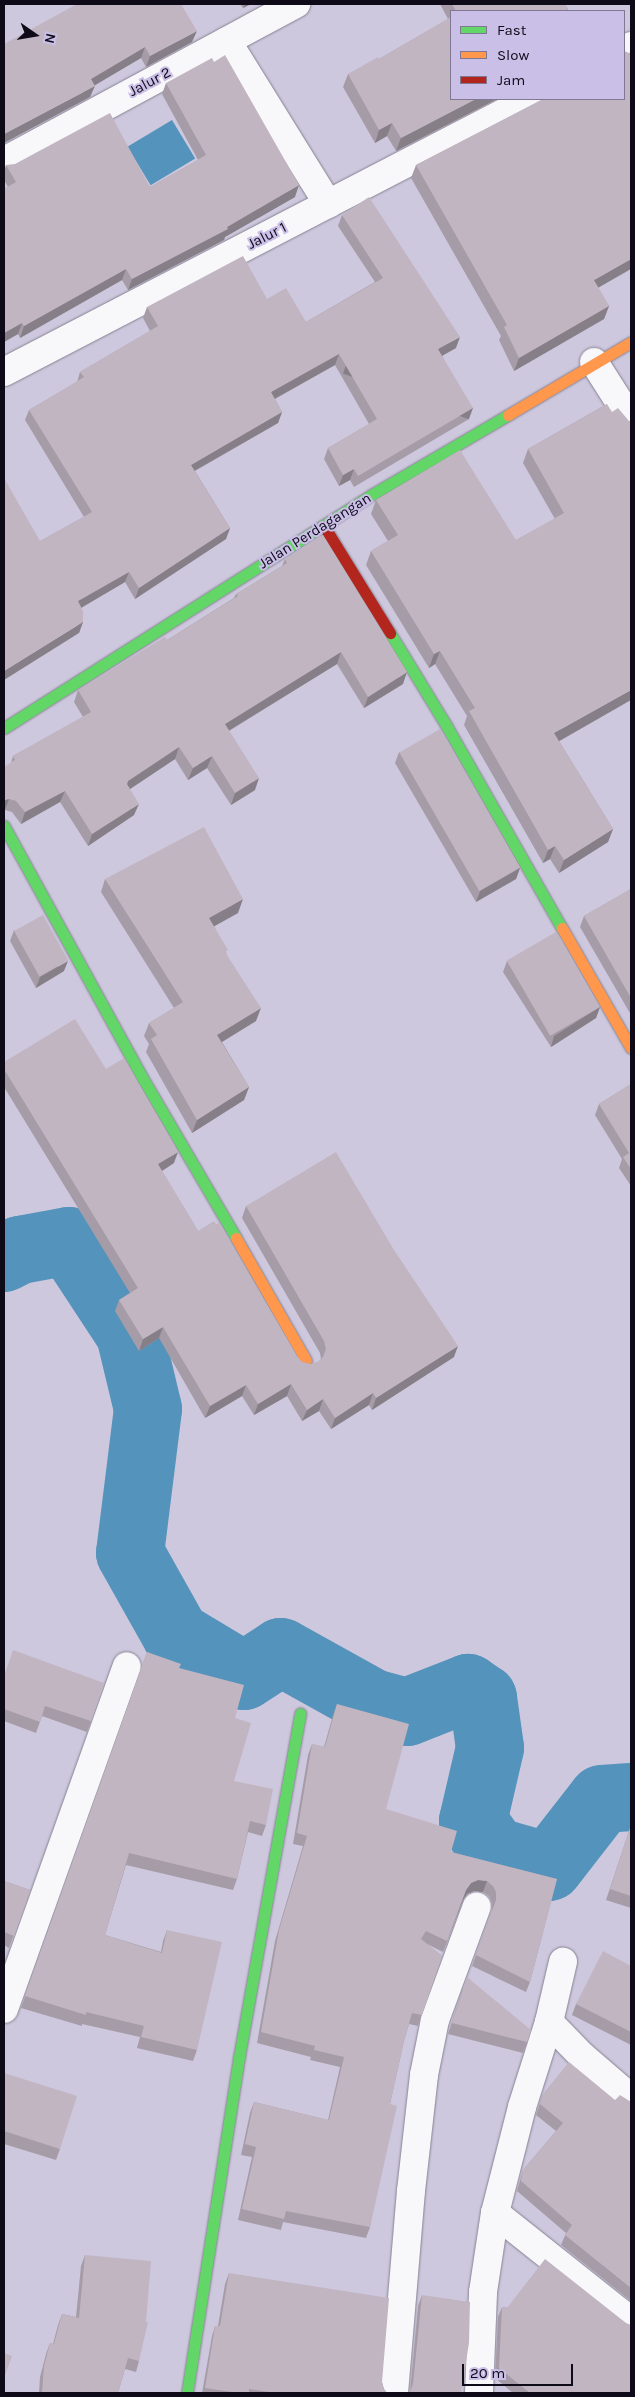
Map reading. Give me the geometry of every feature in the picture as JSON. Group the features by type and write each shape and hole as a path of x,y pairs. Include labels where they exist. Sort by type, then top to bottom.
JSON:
{"street":[{"name":"Jalur 2","path":"4,161 296,4"},
{"path":"227,40 328,204"},
{"name":"Jalur 1","path":"4,372 528,100"},
{"name":"Jalan Perdagangan","path":"4,728 372,495 594,362 631,342"},
{"path":"594,362 631,420"},
{"path":"324,526 446,725 631,1048"},
{"path":"4,826 142,1077 306,1360"},
{"path":"4,2009 126,1666"},
{"path":"187,2393 239,2057 300,1713"},
{"path":"394,2393 411,2191 424,2075 436,2020 477,1906"},
{"path":"479,2393 483,2292 495,2213 522,2107 549,2022 563,1962"},
{"path":"549,2022 582,2056 631,2098"},
{"path":"495,2213 631,2321"}],"water":[{"path":"172,120 195,159 151,185 127,147"}],"building":[{"path":"77,4 181,4 197,31 150,56 145,47 91,79 95,86 4,134 4,44"},
{"path":"452,4 565,4 568,9 566,10 455,10"},
{"path":"450,18 450,100 474,100 401,138 392,123 379,130 348,74 378,57 379,59"},
{"path":"625,51 631,52 631,259 594,280 609,306 519,358 504,327 507,325 416,165 541,100 625,100"},
{"path":"225,55 299,185 227,227 228,229 132,279 126,269 24,326 22,323 4,333 4,189 16,182 6,165 15,164 110,113 150,187 206,155 166,83 212,58 214,62"},
{"path":"369,197 460,337 438,349 473,408 358,476 354,469 343,475 328,448 377,419 339,354 271,392 282,412 191,465 230,528 139,588 129,572 78,601 83,611 83,622 4,671 4,478 40,541 92,512 29,410 84,377 80,372 158,326 147,307 243,256 267,299 286,288 306,322 383,278 342,215"},
{"path":"607,404 612,412 618,408 631,421 631,690 554,733 613,829 564,860 555,846 548,850 469,711 475,708 440,651 434,654 371,551 398,535 376,500 460,450 516,540 564,513 528,449"},
{"path":"323,535 407,672 368,697 341,652 225,724 259,778 235,793 212,756 193,768 179,747 128,781 127,784 139,804 92,834 65,791 25,812 16,801 4,800 4,767 15,760 13,756 91,712 78,690 165,637 167,640 238,596 236,594 287,563 285,559"},
{"path":"440,729 520,868 479,891 399,752"},
{"path":"204,827 243,899 209,918 228,950 225,952 261,1008 217,1035 249,1087 197,1120 151,1039 157,1035 149,1023 183,1002 105,879"},
{"path":"631,889 631,998 584,916"},
{"path":"43,915 68,960 39,976 14,931"},
{"path":"556,932 600,1007 550,1036 507,960"},
{"path":"75,1019 106,1069 124,1058 178,1152 158,1164 198,1231 214,1221 216,1224 219,1223 302,1362 311,1364 318,1362 323,1357 326,1349 324,1341 246,1206 336,1152 394,1250 458,1346 376,1398 373,1393 335,1418 323,1399 307,1410 291,1384 258,1404 246,1385 210,1406 163,1327 143,1339 119,1300 138,1288 4,1069 4,1062"},
{"path":"631,1084 631,1169 623,1157 629,1153 599,1104"},
{"path":"13,1650 104,1683 91,1721 45,1706 40,1722 4,1709 4,1676"},
{"path":"147,1652 181,1664 179,1668 244,1685 235,1718 251,1723 234,1781 273,1789 266,1825 250,1821 237,1879 129,1853 105,1935 162,1953 167,1930 222,1942 197,2050 141,2037 144,2026 86,2012 86,2015 25,1996"},
{"path":"337,1704 409,1724 386,1809 457,1831 451,1852 557,1879 530,1982 476,1955 496,1900 496,1892 487,1881 478,1880 471,1883 466,1890 447,1941 426,1931 421,1939 442,1956 422,2015 412,2013 404,2041 390,2104 397,2106 370,2227 286,2211 284,2219 242,2209 256,2147 245,2144 254,2102 329,2120 344,2057 314,2050 315,2046 261,2032 279,1930 307,1836 297,1833 312,1744 325,1747"},
{"path":"631,1825 631,1896 610,1889"},
{"path":"4,1881 30,1890 14,1936 4,1932"},
{"path":"603,1951 631,1966 631,2032 576,2004"},
{"path":"467,1977 531,2030 527,2042 452,2023"},
{"path":"569,2062 615,2100 620,2095 631,2102 631,2288 565,2235 572,2225 521,2181 523,2170 563,2123 540,2104 543,2094"},
{"path":"4,2073 77,2096 60,2149 4,2131"},
{"path":"85,2255 151,2261 146,2322 148,2322 139,2361 128,2358 118,2393 42,2393 44,2366 50,2343 54,2344 62,2314 79,2318"},
{"path":"545,2259 631,2325 631,2393 530,2393 499,2368 502,2307 507,2308"},
{"path":"229,2273 389,2298 382,2382 387,2393 276,2393 249,2389 249,2393 239,2393 205,2388 215,2326 220,2326"},
{"path":"422,2295 470,2302 469,2343 461,2393 409,2393 413,2384"},
{"path":"4,2353 12,2356 4,2378"}],"waterway":[{"path":"4,1258 20,1250 69,1241 130,1334 148,1409 130,1553 176,1635 244,1676 281,1652 373,1703 407,1712 468,1688 483,1698 490,1748 473,1821 494,1851 549,1867 602,1799 631,1797"}],"traffic: fast":[{"path":"4,728 371,495 508,415"},
{"path":"390,633 446,725 562,928"},
{"path":"4,826 142,1077 236,1238"},
{"path":"187,2393 239,2057 300,1713"}],"traffic: slow":[{"path":"508,415 631,342"},
{"path":"562,928 631,1048"},
{"path":"236,1238 306,1360"}],"traffic: jam":[{"path":"324,526 390,633"}]}
